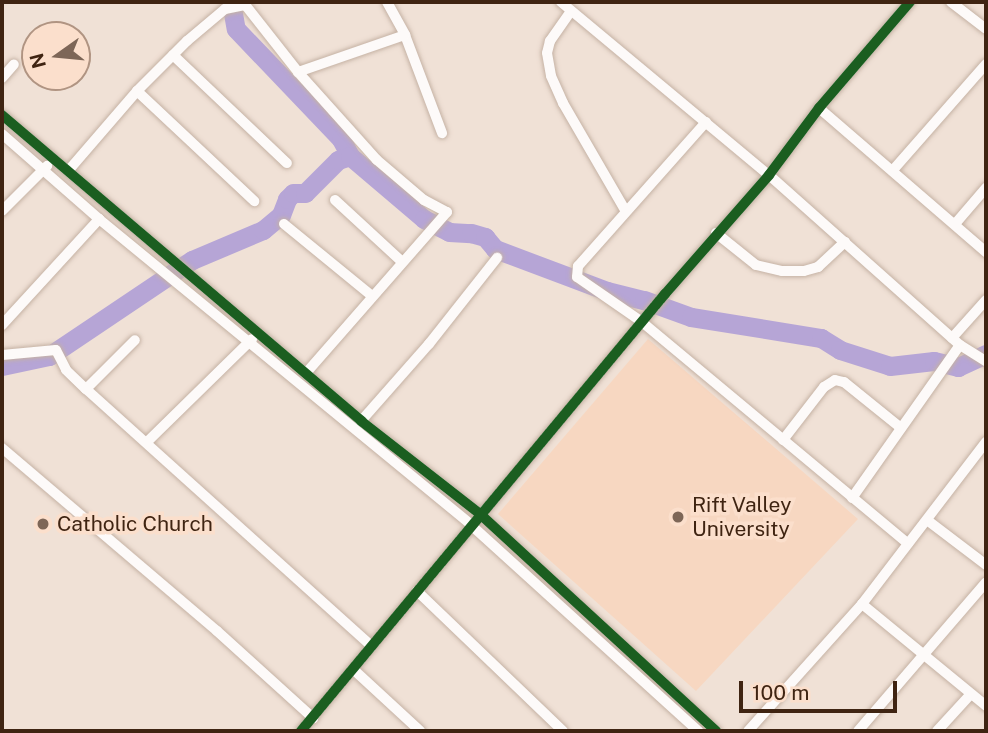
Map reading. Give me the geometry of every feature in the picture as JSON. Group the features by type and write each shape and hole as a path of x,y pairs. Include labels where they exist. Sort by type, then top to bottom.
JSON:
{"street":[{"path":"387,2 405,35 442,133"},
{"path":"561,2 769,175 956,341 986,361"},
{"path":"301,731 716,233 769,175 819,108 910,2"},
{"path":"951,2 986,29"},
{"path":"68,171 173,55 225,9 244,3 298,72 377,160 424,200 447,212 401,261 306,373"},
{"path":"571,11 550,41 547,53 551,76 563,103 625,210"},
{"path":"298,72 405,35"},
{"path":"173,55 287,163"},
{"path":"2,78 14,64"},
{"path":"893,170 986,64"},
{"path":"137,92 254,201"},
{"path":"819,108 986,252"},
{"path":"2,115 361,421 480,514 716,731"},
{"path":"706,122 578,266 580,279 642,322 908,544"},
{"path":"2,134 99,219 471,525 698,731"},
{"path":"2,211 45,170 53,158"},
{"path":"955,225 986,188"},
{"path":"335,200 401,261"},
{"path":"2,325 99,219"},
{"path":"284,224 372,296"},
{"path":"716,233 756,265 782,271 804,271 818,267 845,242"},
{"path":"361,421 429,344 497,258"},
{"path":"852,498 986,300"},
{"path":"147,442 258,332"},
{"path":"86,390 135,340"},
{"path":"2,355 56,350 66,370 86,390 371,646"},
{"path":"783,440 824,387 835,380 844,382 901,428"},
{"path":"748,731 862,604 986,442"},
{"path":"2,449 218,631 313,718"},
{"path":"927,520 986,565"},
{"path":"858,731 986,582"},
{"path":"416,591 563,731"},
{"path":"862,604 986,706"},
{"path":"354,670 420,731"},
{"path":"937,731 970,695"}],"shaded area":[{"name":"Rift Valley University","path":"648,339 858,519 696,691 498,514"}],"waterway":[{"path":"231,2 236,29 341,139 350,156"},
{"path":"2,366 49,356 192,260 263,230 281,215 287,199 293,193 305,193 338,160 350,156 424,219 449,232 485,237 495,249 607,291 644,300 691,317 821,338 840,350 890,366 934,361 958,367 986,354"}],"cycle path":[{"path":"301,731 665,294 769,175 819,108 910,2"},
{"path":"2,115 361,421 480,514 716,731"}],"place":[{"name":"Rift Valley University","path":"678,517"},
{"name":"Catholic Church","path":"43,524"}]}
